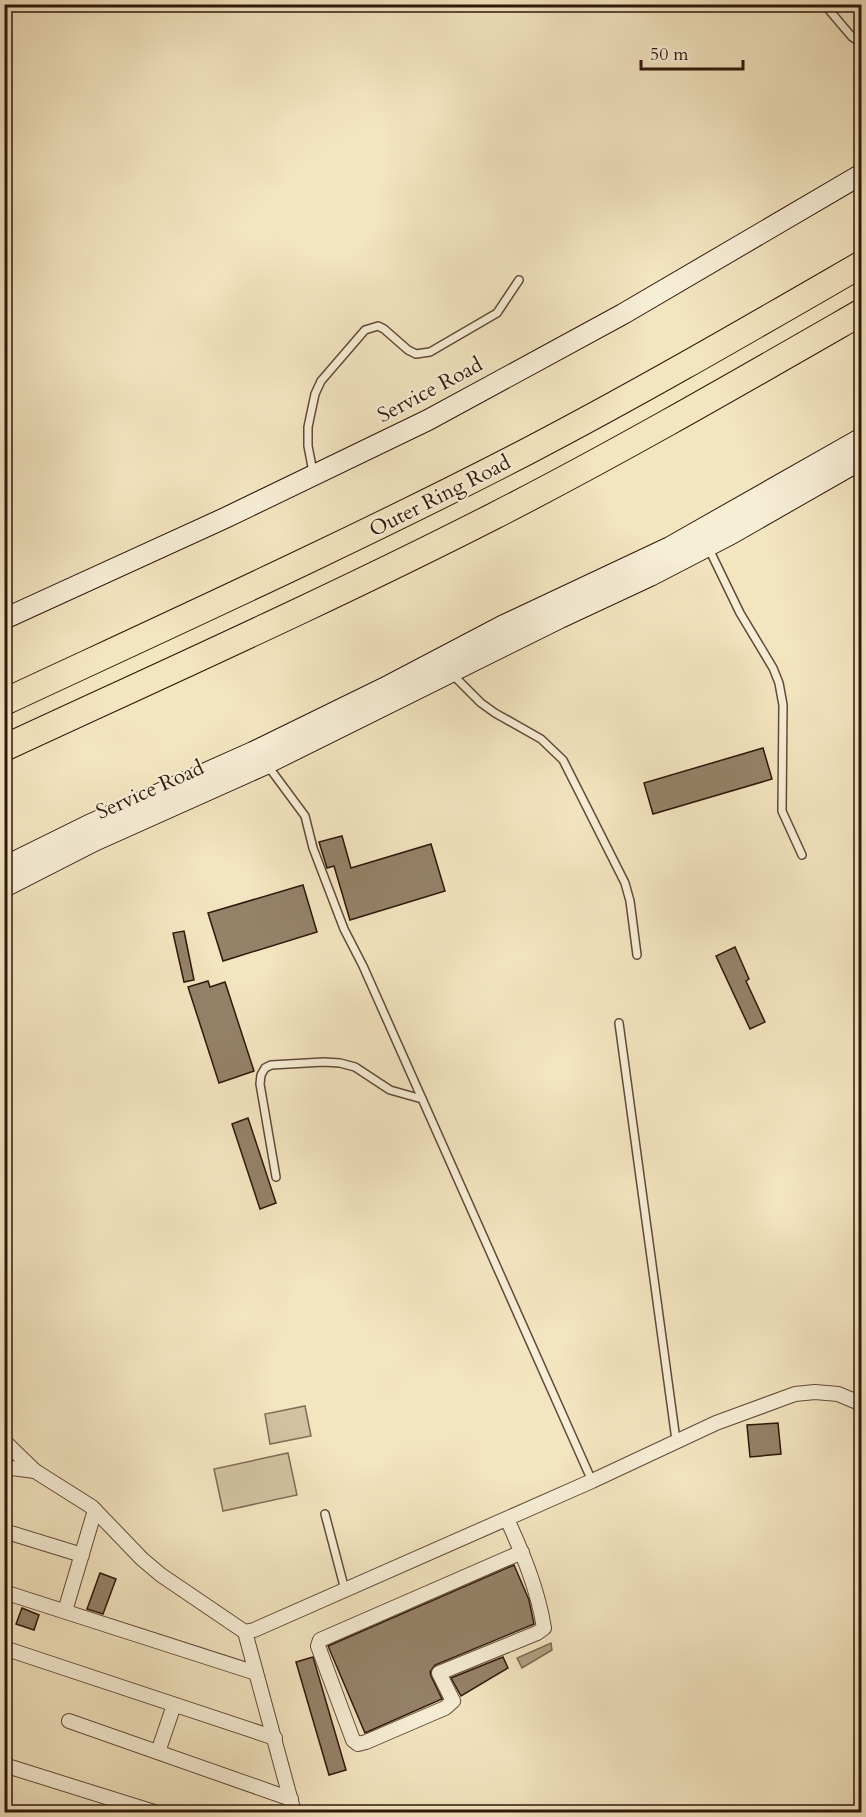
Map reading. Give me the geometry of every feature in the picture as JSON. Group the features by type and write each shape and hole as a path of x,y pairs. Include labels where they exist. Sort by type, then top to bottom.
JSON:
{"highway":[{"name":"Outer Ring Road","path":"4,702 307,561 474,479 648,387 861,264"},
{"name":"Outer Ring Road","path":"4,748 314,604 493,517 658,429 861,312"}],"main road":[{"name":"Service Road","path":"4,619 428,420 622,314 861,174"},
{"path":"4,867 88,825 263,747 384,688 502,626 670,547 861,438"},
{"name":"Service Road","path":"4,887 94,841 266,764 708,546 861,459"}],"street":[{"path":"245,1632 507,1519 716,1423 795,1394 815,1392 838,1394 861,1404"},
{"path":"4,1441 35,1471 95,1510 160,1575 245,1632 292,1806"},
{"path":"4,1467 35,1471"},
{"path":"65,1611 95,1510"},
{"path":"507,1519 522,1552 541,1611 544,1628 537,1633 439,1672 453,1701 445,1708 366,1742 358,1744 353,1740 318,1646 320,1640 522,1552"},
{"path":"4,1531 82,1555"},
{"path":"4,1592 256,1673"},
{"path":"4,1648 275,1738"},
{"path":"158,1752 174,1705"},
{"path":"69,1721 158,1752 292,1806"},
{"path":"4,1765 154,1812"}],"lane":[{"path":"824,4 861,44"},
{"path":"314,475 308,446 308,427 315,394 321,381 364,330 378,326 408,350 416,354 430,352 497,312 519,280"},
{"path":"708,546 740,613 773,668 779,683 783,705 782,811 802,855"},
{"path":"452,673 481,703 541,739 563,760 625,883 630,902 637,955"},
{"path":"266,764 305,816 313,848 344,929 363,966 592,1481"},
{"path":"619,1023 676,1440"},
{"path":"276,1177 260,1084 265,1068 271,1065 340,1062 355,1067 390,1090 422,1099"},
{"path":"325,1514 345,1590"}],"shaded area":[{"path":"305,1406 311,1436 270,1444 265,1414"},
{"path":"288,1453 297,1495 223,1511 214,1469"},
{"path":"551,1643 552,1650 522,1668 517,1658"}],"building":[{"path":"763,748 772,779 653,814 644,783"},
{"path":"342,836 351,868 431,844 445,891 350,920 334,866 327,868 319,842"},
{"path":"303,885 317,932 223,961 208,913"},
{"path":"184,931 194,980 184,982 173,933"},
{"path":"735,947 749,979 746,981 765,1022 750,1029 716,956"},
{"path":"208,981 210,987 225,982 254,1071 219,1083 188,987"},
{"path":"248,1118 276,1203 260,1209 232,1124"},
{"path":"778,1423 781,1454 750,1457 747,1425"},
{"path":"514,1565 529,1600 534,1624 435,1665 430,1672 442,1699 365,1733 328,1646"},
{"path":"100,1573 116,1579 103,1614 87,1609"},
{"path":"22,1608 39,1615 34,1630 16,1624"},
{"path":"313,1657 346,1770 329,1775 296,1662"},
{"path":"503,1657 508,1668 461,1696 451,1678"}]}
